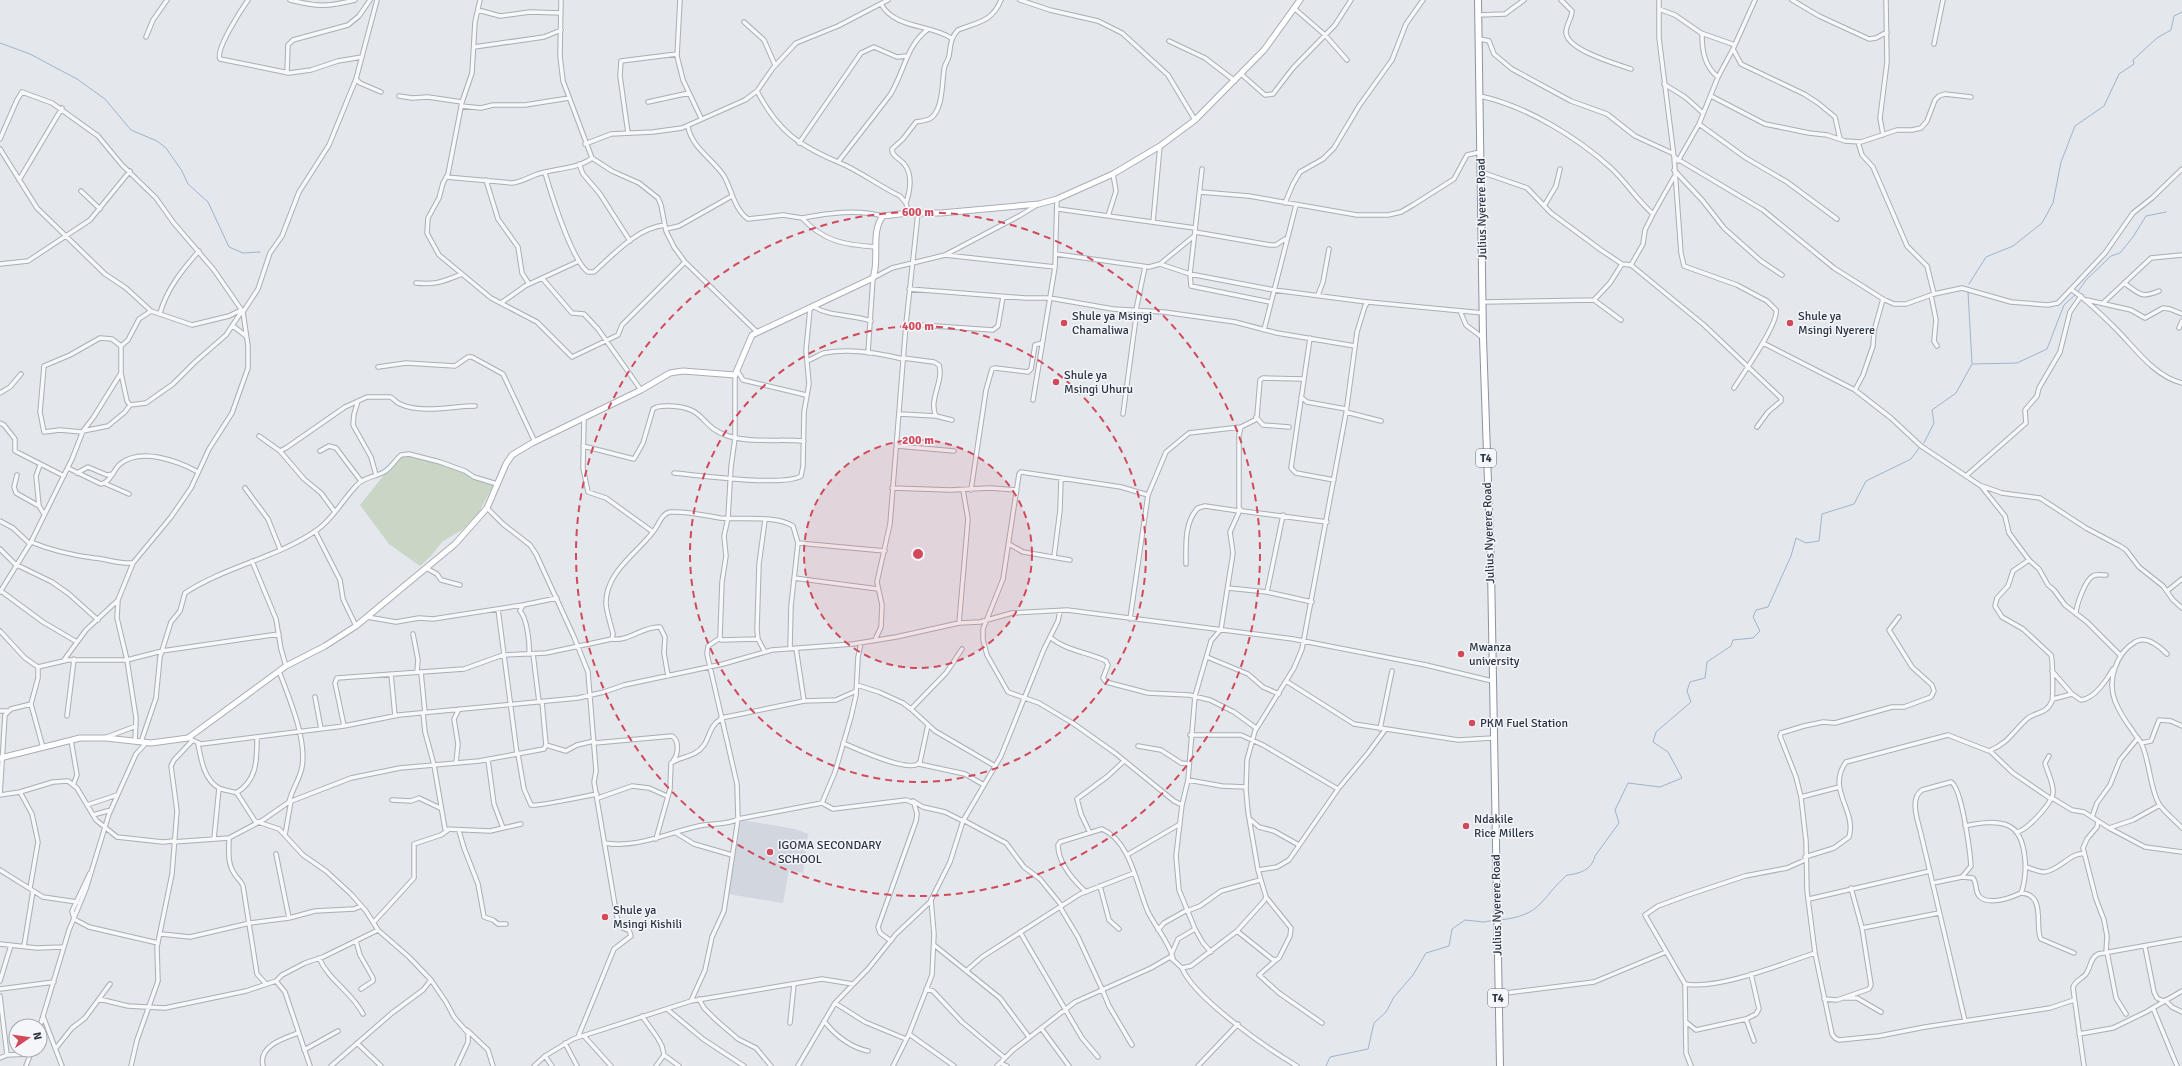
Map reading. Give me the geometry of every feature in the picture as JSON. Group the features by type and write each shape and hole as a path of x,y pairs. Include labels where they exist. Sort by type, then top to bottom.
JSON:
{"highway":[{"name":"Julius Nyerere Road","path":"1478,0 1500,1066"}],"main road":[{"path":"1,758 71,740 106,738 144,742 190,740 286,666 325,646 356,626 455,544 488,508 506,464 512,455 535,442 676,372 736,374 749,338 757,332 812,308 873,278 880,220 883,216 908,213 941,213 1038,204 1057,199 1113,174 1160,146 1195,120 1264,50 1295,9 1300,0"}],"street":[{"path":"146,37 155,16 167,0"},
{"path":"248,0 234,22 218,54 219,58 287,73 311,70 338,61 362,57"},
{"path":"290,0 320,6 355,0"},
{"path":"287,73 288,45 292,40 348,25 359,16 370,0"},
{"path":"121,346 112,339 100,338 70,355 45,364 42,369 43,380 40,416 42,429 47,432 60,430 83,432 110,425 125,412 130,405 146,403 161,394 226,335 258,289 270,253 282,236 298,192 329,145 356,79 377,0"},
{"path":"480,0 475,22 472,71 461,106 446,177 439,198 428,218 427,233 439,256 491,298 537,322 572,357 618,335 622,325 685,262"},
{"path":"561,0 561,74 585,144 592,158 612,171 647,188 660,202 666,227 674,247 685,262 757,332"},
{"path":"680,0 677,54 689,93 701,118"},
{"path":"878,0 887,13 904,22 927,30 944,33 951,38"},
{"path":"585,144 611,134 653,132 688,127 701,118 745,100 757,91 775,65 796,43 838,26 888,0"},
{"path":"908,213 906,202 910,187 908,171 906,166 891,150 903,140 916,122 925,121 934,115 943,89 944,70 948,58 951,38 958,30 991,17 997,9 1000,0"},
{"path":"1020,0 1050,10 1098,21 1122,33 1168,75 1195,120"},
{"path":"1241,74 1265,95 1273,94 1293,68 1335,25 1351,0"},
{"path":"1285,203 1300,172 1323,159 1334,148 1359,106 1392,60 1406,24 1423,0"},
{"path":"1479,15 1505,14 1524,0"},
{"path":"1659,0 1659,38 1673,155 1681,253 1684,266 1737,285 1766,301 1776,310 1775,318 1763,343 1734,388"},
{"path":"1678,161 1699,124 1718,77 1735,45 1755,0"},
{"path":"1792,0 1819,16 1869,39 1876,38 1887,32"},
{"path":"1883,135 1880,113 1886,69 1886,0"},
{"path":"1934,44 1943,0"},
{"path":"1563,1 1572,13 1566,34 1576,45 1594,56 1630,69"},
{"path":"1295,9 1325,36 1347,60"},
{"path":"1659,9 1675,15 1702,34 1735,45"},
{"path":"478,10 500,16 530,12 562,13"},
{"path":"744,22 764,40 775,65"},
{"path":"474,47 548,37 561,30"},
{"path":"838,162 890,95 897,84 907,56 915,41 927,30"},
{"path":"1702,34 1705,59 1709,68 1718,77"},
{"path":"1480,39 1489,41 1494,54 1512,69 1571,100 1607,114 1635,136 1673,155 1678,161 1726,187 1763,210 1834,268 1883,299 1894,304 1906,304 1933,295 1962,288 2011,302 2055,305 2072,290 2105,253 2132,213 2152,198 2182,169"},
{"path":"1169,41 1205,58 1235,81"},
{"path":"799,143 861,53 874,47 897,57 907,56"},
{"path":"1733,49 1741,64 1804,94 1818,103 1836,120 1840,139"},
{"path":"628,133 620,76 621,61 677,54"},
{"path":"356,79 360,83 381,92"},
{"path":"1664,84 1684,97 1703,113"},
{"path":"757,91 769,112 799,143 838,162 900,196 906,202"},
{"path":"0,139 22,92 41,98 62,108 95,133 122,165 147,187 173,222 200,251 242,311 249,354 245,380 232,413 209,449 198,472 171,517 133,563 118,600 117,618 127,660 136,726 135,740"},
{"path":"648,102 689,93"},
{"path":"1711,96 1765,124 1858,142 1900,129 1912,130 1921,128 1927,121 1935,100 1939,96 1945,94 1971,97"},
{"path":"399,96 412,98 428,97 462,102"},
{"path":"1480,96 1528,112 1586,149 1612,169 1653,214"},
{"path":"461,106 481,108 493,105 525,105 569,98"},
{"path":"19,180 62,108"},
{"path":"1699,124 1746,158 1787,182 1837,219"},
{"path":"688,127 696,144 723,174 732,196 743,215 748,219 783,215 802,218 831,212 870,213 883,216"},
{"path":"1858,142 1862,155 1873,167 1907,246 1927,266 1933,295 1936,320 1934,341 1937,346"},
{"path":"1153,222 1160,146"},
{"path":"0,149 32,202 105,274 126,288 151,311 192,325 229,316 242,311"},
{"path":"1200,192 1233,193 1366,216 1401,212 1454,179 1467,155 1480,152"},
{"path":"446,177 486,180 512,184 579,164 592,158"},
{"path":"579,164 583,174 600,194 630,241"},
{"path":"1202,169 1190,283 1194,288 1270,302"},
{"path":"1544,206 1556,186 1560,169"},
{"path":"1674,170 1703,200 1724,228 1761,261 1782,275"},
{"path":"0,264 28,261 90,220 130,172"},
{"path":"1481,172 1526,188 1551,213 1622,264 1631,265 1704,325 1782,399 1756,427"},
{"path":"545,173 554,202 580,261 586,271 594,272 630,241 650,228 679,226 732,196"},
{"path":"1108,216 1116,191 1113,174"},
{"path":"1631,265 1643,244 1645,230 1674,177"},
{"path":"486,180 498,219 518,247 522,274 529,284"},
{"path":"81,191 100,209"},
{"path":"1034,400 1055,267 1058,209 1057,199"},
{"path":"868,353 873,278 892,268 944,255 1019,216 1038,204"},
{"path":"1264,330 1286,239 1296,205"},
{"path":"1058,209 1195,228"},
{"path":"874,640 880,630 882,612 878,589 878,577 890,524 893,468 900,414 909,289 918,213"},
{"path":"802,218 810,226 839,243 876,248"},
{"path":"1056,254 1145,267 1160,264 1195,234 1270,245 1276,245 1286,239"},
{"path":"1318,295 1329,250"},
{"path":"160,314 166,295 172,285 200,251"},
{"path":"944,255 1055,267"},
{"path":"2103,304 2151,258 2182,255"},
{"path":"501,303 529,284 580,261"},
{"path":"1160,264 1190,274 1274,290 1367,302 1484,313"},
{"path":"1594,300 1610,283 1622,264"},
{"path":"1123,414 1137,310 1145,267"},
{"path":"416,283 431,284 443,282 462,274"},
{"path":"542,278 570,310 575,314 586,316 607,341 641,390"},
{"path":"2124,283 2143,295 2159,291"},
{"path":"909,289 1003,297 1050,298 1113,309 1164,312 1232,322 1264,330 1355,346"},
{"path":"2072,290 2087,300 2117,330 2132,348 2163,376 2170,380 2182,383"},
{"path":"1966,475 2026,423 2025,410 2037,396 2039,388 2063,346 2070,312 2081,296"},
{"path":"906,324 993,330 998,326 1003,297"},
{"path":"1855,390 1863,375 1873,346 1874,331 1883,299"},
{"path":"1484,302 1594,300 1621,320"},
{"path":"2087,300 2131,310 2145,318 2167,308 2182,314"},
{"path":"1322,1023 1279,993 1259,975 1276,960 1290,936 1291,928 1266,897 1260,880 1246,787 1247,760 1256,728 1299,658 1304,642 1327,522 1355,346 1367,302"},
{"path":"674,473 759,480 796,479 801,476 803,466 806,395 808,384 806,350 812,308 828,313 855,316 871,321"},
{"path":"130,405 124,396 121,373 121,346 128,340 140,320 151,311"},
{"path":"1460,311 1466,325 1484,338"},
{"path":"2179,328 2182,321"},
{"path":"233,326 246,336"},
{"path":"1310,338 1292,470 1296,473 1334,480"},
{"path":"971,490 986,390 992,369 995,368 1028,372 1035,345 1042,343"},
{"path":"1763,343 1855,390 1891,418 1921,446 1981,486 2005,516 2009,533 2029,560 2039,569 2048,585 2054,590 2065,605 2120,655"},
{"path":"807,361 818,355 830,352 868,353 903,359 934,362 939,365 941,374 935,401 936,416"},
{"path":"378,367 406,363 456,366 468,357 472,357 503,374 535,442"},
{"path":"77,642 43,622 0,591 30,543 68,468 83,432 121,373"},
{"path":"0,393 10,387 21,374"},
{"path":"736,374 743,380 806,395"},
{"path":"720,638 722,582 726,556 724,536 728,518 735,438 736,374"},
{"path":"1256,418 1260,380 1263,378 1304,379"},
{"path":"280,451 345,407 370,397 386,396 392,398 399,404 410,407 434,409 475,406"},
{"path":"1301,397 1307,402 1346,410 1381,421"},
{"path":"358,401 354,414 354,425 371,456 376,475"},
{"path":"583,446 634,459 643,443 653,409 660,406 682,407 695,410 712,429 735,438 804,441"},
{"path":"900,414 936,416 952,420"},
{"path":"584,418 583,468 588,492 606,498 653,532"},
{"path":"1130,619 1148,495 1166,452 1184,435 1202,430 1241,427 1256,418"},
{"path":"1256,418 1263,425 1289,427"},
{"path":"0,423 4,425 15,438 15,451 64,476"},
{"path":"1212,952 1203,943 1195,929 1179,890 1177,875 1180,824 1182,805 1188,780 1190,735 1195,696 1211,641 1221,629 1228,588 1233,549 1229,537 1239,510 1239,436 1241,427"},
{"path":"259,436 280,451 304,478 321,493 335,512"},
{"path":"320,451 329,446 336,448 361,481"},
{"path":"897,446 954,451"},
{"path":"42,1018 54,982 63,947 81,903 111,810 117,795 128,776 136,754 144,742 156,698 162,651 171,622 180,611 186,593 222,573 280,549 315,531 335,512 361,481 390,468 398,457 405,454 440,462 464,471 474,477 497,484"},
{"path":"104,483 124,462 143,456 163,457 198,472"},
{"path":"40,465 36,476 39,506 44,514"},
{"path":"77,473 88,467 107,475 113,474"},
{"path":"68,468 98,483 104,483 129,494"},
{"path":"1148,495 1121,487 1021,472 1019,474 1009,544 1000,590 985,620 983,640 990,662 999,674 1006,690 1039,703 1074,724 1124,761 1168,797 1182,805"},
{"path":"17,475 14,487 16,493 39,506"},
{"path":"1054,558 1060,510 1061,479"},
{"path":"1981,486 2002,493 2031,496 2044,500 2056,510 2123,548 2139,567 2167,591 2173,600 2182,608"},
{"path":"245,488 268,519 280,549"},
{"path":"892,488 971,490 990,488 1017,490"},
{"path":"959,623 968,520 963,490"},
{"path":"1186,564 1187,534 1191,520 1198,508 1205,506 1283,515 1327,522"},
{"path":"488,508 503,524 530,545 549,578 588,672 596,771 594,782 618,922 624,929 629,930 630,936 614,950 578,1037"},
{"path":"612,639 613,634 606,605 612,582 619,568 639,550 664,515 670,512 764,520 793,526 798,543 794,578 790,648"},
{"path":"1267,592 1283,515"},
{"path":"764,520 759,564 758,638 765,652"},
{"path":"0,521 13,528 30,543 75,557 94,558 115,563 133,563"},
{"path":"315,531 340,580 343,599 356,626"},
{"path":"798,543 885,551"},
{"path":"1009,544 1023,552 1070,560"},
{"path":"0,549 17,566 52,582 69,594 98,620"},
{"path":"1990,751 2010,739 2029,718 2042,713 2052,698 2052,658 2047,650 2023,629 2002,617 1995,606 1997,598 2008,586 2013,571 2029,560"},
{"path":"252,561 276,619 286,666"},
{"path":"426,568 438,574 441,580 460,585"},
{"path":"2076,614 2077,602 2088,580 2093,576 2106,574"},
{"path":"794,578 878,589"},
{"path":"2167,591 2182,579"},
{"path":"0,583 3,587"},
{"path":"1228,588 1267,592 1312,602"},
{"path":"367,617 396,622 498,609 557,598"},
{"path":"64,660 86,630 118,600"},
{"path":"523,605 520,611 523,614 528,632 529,654"},
{"path":"498,609 517,754 524,788 531,804 541,805 577,796 597,796 632,786 649,788 667,796"},
{"path":"131,1066 136,1040 158,984 156,959 172,874 173,841 177,801 172,764 190,740 198,744 257,738 344,726 395,716 590,696 624,685 710,667 765,652 904,636 959,623 985,620 1012,612 1073,611 1221,629 1426,664 1492,681"},
{"path":"798,1066 835,1003 891,941 926,907 950,862 963,820 995,766 1058,621 1060,612"},
{"path":"1900,617 1889,630 1912,667 1932,685 1934,691 1932,697 1904,707 1892,707 1835,723 1822,722 1781,733 1780,740 1792,767 1801,796 1808,899 1815,953 1832,1034 1839,1040 1879,1036 2050,1008 2074,1000"},
{"path":"344,726 336,678 464,669 504,655 533,654 612,639 621,639 637,631 660,627 665,637 664,653 668,676"},
{"path":"0,631 25,658 38,667 74,659 127,660 162,651 278,634"},
{"path":"413,634 418,660 428,748 434,765 443,826 448,830"},
{"path":"1050,637 1066,647 1081,650 1106,661 1108,665 1103,678 1106,682 1148,693 1195,696 1221,704 1256,728"},
{"path":"691,1001 709,960 712,938 722,918 738,819 737,784 721,719 707,648 711,643 720,638 727,640 758,638"},
{"path":"2052,670 2072,694 2081,700 2087,699 2104,683 2114,668 2120,655 2138,641 2155,643 2166,654"},
{"path":"822,803 835,772 851,717 857,685 858,657 861,642"},
{"path":"582,656 585,645"},
{"path":"796,648 804,701"},
{"path":"67,716 74,659 72,649"},
{"path":"911,709 946,673 962,649"},
{"path":"9,711 4,720 0,795 20,792 63,780 74,783 93,815 105,829 122,839 163,842 229,838 258,822 290,801 351,778 400,768 488,760 544,749 546,745 533,654"},
{"path":"1207,657 1248,674 1263,687 1278,694"},
{"path":"38,667 38,678 32,704 42,748"},
{"path":"2114,668 2113,692 2115,702 2141,743 2150,765 2155,792 2160,805 2182,828"},
{"path":"279,671 300,732 303,758 302,769 292,791 286,835"},
{"path":"1258,870 1282,865 1289,860 1338,789 1368,753 1383,729 1392,671"},
{"path":"391,674 395,716"},
{"path":"1286,681 1347,721 1383,729 1458,740 1493,738"},
{"path":"857,685 890,696 911,709 935,731 995,766"},
{"path":"672,762 686,758 701,749 713,726 721,719 804,701 836,700 856,691"},
{"path":"2052,698 2072,694"},
{"path":"315,697 321,729"},
{"path":"0,711 9,711 32,704"},
{"path":"456,763 458,744 454,719 459,709"},
{"path":"2141,743 2151,741 2159,720 2171,721 2182,726"},
{"path":"919,764 928,725"},
{"path":"106,738 136,726"},
{"path":"1190,735 1242,735 1252,741 1263,744 1338,789"},
{"path":"1691,1066 1686,1053 1685,984 1645,918 1647,912 1682,897 1737,878 1787,868 1805,859 1834,848 1849,837 1850,829 1845,804 1839,787 1838,775 1846,762 1941,735 1953,735 1983,750 1990,751 2016,776 2052,799 2072,810 2084,812 2145,848 2182,852"},
{"path":"546,745 566,751 577,745 594,742 672,736 676,740 677,754 672,762 671,784 656,839"},
{"path":"236,793 248,785 251,781 255,762 257,738"},
{"path":"2092,817 2097,803 2110,785 2120,760 2138,738"},
{"path":"71,740 77,775 74,783"},
{"path":"843,742 886,760 910,766 919,764 965,774 984,785"},
{"path":"198,744 206,772 219,788 236,793 250,814 258,822 274,826 286,835 303,855 341,884 374,922 378,930 410,957 431,980 454,1017 488,1050 493,1066"},
{"path":"1138,746 1161,750 1181,763 1188,764"},
{"path":"2016,832 2021,831 2026,827 2052,799 2052,785 2045,763 2049,756"},
{"path":"488,760 494,804 503,828"},
{"path":"1090,832 1078,806 1077,799 1108,776 1124,761"},
{"path":"1188,780 1246,787"},
{"path":"1962,877 1971,866 1966,826 1954,784 1948,782 1918,793 1916,798 1916,809 1965,1021"},
{"path":"1801,796 1839,787"},
{"path":"214,839 219,788"},
{"path":"20,792 32,814 38,842 24,946"},
{"path":"87,805 117,795"},
{"path":"392,800 412,802 419,798 440,808"},
{"path":"604,843 625,844 656,839 704,825 730,822 738,819 822,803 834,809 912,801 923,807 950,814 1006,844 1024,867 1040,880 1061,906 1078,936 1109,1006 1132,1045"},
{"path":"891,941 880,934 878,927 916,822 916,811 912,801"},
{"path":"2109,828 2133,820 2160,805"},
{"path":"93,815 111,810"},
{"path":"1250,819 1259,827 1274,830 1299,845"},
{"path":"2098,821 2097,827 2084,845 2084,854 2104,920 2107,936 2106,952 2116,998 2126,1014"},
{"path":"1966,826 1994,822 2009,826 2016,832 2022,846 2026,867 2020,893"},
{"path":"374,922 414,878 414,844 441,835 448,830 490,831 521,824"},
{"path":"1127,855 1180,824"},
{"path":"1086,892 1065,867 1058,852 1058,845 1060,842 1099,829 1105,831 1127,855 1148,912 1172,953 1173,958 1182,968 1191,984 1238,1024 1297,1066"},
{"path":"459,830 464,848 478,884 484,917 493,920 498,924 506,924"},
{"path":"676,833 694,844 732,855"},
{"path":"229,838 230,864 234,873 242,881 258,974 266,984"},
{"path":"276,854 289,918"},
{"path":"2026,867 2046,872 2061,866 2075,855 2084,854"},
{"path":"92,869 84,881 76,902 72,914 74,919 100,930 158,943"},
{"path":"0,870 48,898 81,903"},
{"path":"1808,899 1930,871"},
{"path":"966,972 982,957 1061,906 1086,892 1134,873"},
{"path":"1932,883 1962,877 1973,878 1979,896 1986,900 1998,900 2020,893 2030,895 2035,902 2039,918 2039,936 2041,939 2074,953"},
{"path":"1158,930 1164,923 1203,903 1221,891 1260,880"},
{"path":"1100,886 1109,920 1119,929"},
{"path":"1824,999 1832,1001 1869,989 1871,985 1862,928 1851,888"},
{"path":"1182,968 1191,966 1212,952 1237,931 1266,897"},
{"path":"893,1066 909,1034 932,976 934,945 931,898"},
{"path":"161,934 190,937 250,923 289,918 315,911 352,909 361,906"},
{"path":"1862,928 1939,913"},
{"path":"1172,953 1178,939 1195,929"},
{"path":"98,999 128,1006 165,1008 197,1003 246,991 276,981 282,975 305,963 319,958 378,930"},
{"path":"1237,931 1261,951 1276,960"},
{"path":"1020,932 1082,1038 1098,1057"},
{"path":"2084,1066 2073,984 2086,975 2095,955 2182,939"},
{"path":"356,941 360,955 373,978 372,981 361,989"},
{"path":"0,944 63,947"},
{"path":"0,981 11,945"},
{"path":"934,945 1000,998 1029,1037"},
{"path":"2145,947 2154,992 2157,998 2182,1012"},
{"path":"1498,994 1594,982 1666,952"},
{"path":"1685,984 1706,985 1751,974 1815,953"},
{"path":"319,958 334,980 355,1001 363,1014"},
{"path":"999,1064 1029,1037 1066,1009 1102,989 1152,968 1167,958 1173,958"},
{"path":"1686,1022 1696,1030 1746,1019 1756,1014 1759,1009 1751,974"},
{"path":"534,1066 545,1056 565,1043 578,1037 642,1016 667,1010 691,1001 827,979 853,984"},
{"path":"331,1066 392,1013 423,990 431,980"},
{"path":"276,981 285,992 310,1066"},
{"path":"0,989 54,982"},
{"path":"56,1048 72,1028 85,1018 110,984"},
{"path":"790,1023 794,984"},
{"path":"926,989 933,992 962,1022 1005,1058"},
{"path":"2080,1034 2113,1028 2153,1008 2182,991"},
{"path":"0,996 7,1055 0,1058"},
{"path":"1842,998 1857,998 1881,1012"},
{"path":"699,999 704,1008 716,1020 738,1039 756,1048 772,1066"},
{"path":"835,1003 865,1022 906,1039"},
{"path":"2153,1008 2177,1066"},
{"path":"667,1010 703,1040 744,1066"},
{"path":"43,1015 62,1066"},
{"path":"642,1016 657,1037 662,1046 664,1055 679,1066"},
{"path":"1746,1019 1754,1041"},
{"path":"824,1021 842,1039 859,1049 868,1051"},
{"path":"1198,1066 1238,1024"},
{"path":"1041,1028 1069,1066"},
{"path":"457,1066 468,1042 466,1030"},
{"path":"304,1050 338,1031"},
{"path":"263,1066 265,1053 270,1046 298,1033"},
{"path":"909,1034 954,1066"},
{"path":"584,1036 611,1066"},
{"path":"357,1043 381,1066"},
{"path":"565,1043 577,1066"},
{"path":"656,1066 664,1055"},
{"path":"545,1056 552,1066"},
{"path":"999,1064 1007,1066"}],"shaded area":[{"name":"IGOMA SECONDARY SCHOOL","path":"741,820 795,829 808,834 803,873 789,870 783,903 728,894"}],"green space":[{"path":"404,454 455,467 465,474 495,482 479,512 463,529 442,542 431,556 420,566 389,544 360,505 395,461"}],"waterway":[{"path":"1969,284 1986,257 2013,246 2042,223 2053,203 2061,162 2075,126 2104,106 2119,74 2134,64 2133,60 2157,38 2171,30 2174,16 2182,12"},
{"path":"0,43 30,54 77,79 105,99 131,130 157,141 166,148 182,171 188,184 208,202 229,247 243,253 260,252"},
{"path":"1924,443 1934,423 1932,410 1956,393 1972,364 2017,363 2047,349 2064,305 2077,293 2086,280 2111,256 2120,253 2133,237 2146,216 2166,212"},
{"path":"1968,292 1972,363"},
{"path":"1500,920 1514,918 1533,910 1567,875 1576,874 1591,865 1595,856 1619,823 1615,810 1628,783 1660,787 1682,778 1668,752 1653,742 1656,732 1691,702 1687,691 1690,682 1705,678 1707,662 1731,646 1733,640 1753,638 1760,631 1753,617 1756,610 1768,607 1791,556 1796,538 1806,543 1819,541 1822,514 1854,504 1866,481 1911,459 1919,448"},
{"path":"1326,1066 1330,1057 1368,1049 1374,1023 1386,1012 1394,997 1413,975 1426,953 1449,946 1452,929 1465,920 1484,922 1495,920"}],"place":[{"name":"Shule ya Msingi Chamaliwa","path":"1064,323"},
{"name":"Shule ya Msingi Nyerere","path":"1790,323"},
{"name":"Shule ya Msingi Uhuru","path":"1056,382"},
{"name":"Mwanza university","path":"1461,654"},
{"name":"PKM Fuel Station","path":"1472,723"},
{"name":"Ndakile Rice Millers","path":"1466,826"},
{"name":"IGOMA SECONDARY SCHOOL","path":"770,852"},
{"name":"Shule ya Msingi Kishili","path":"605,917"}]}
